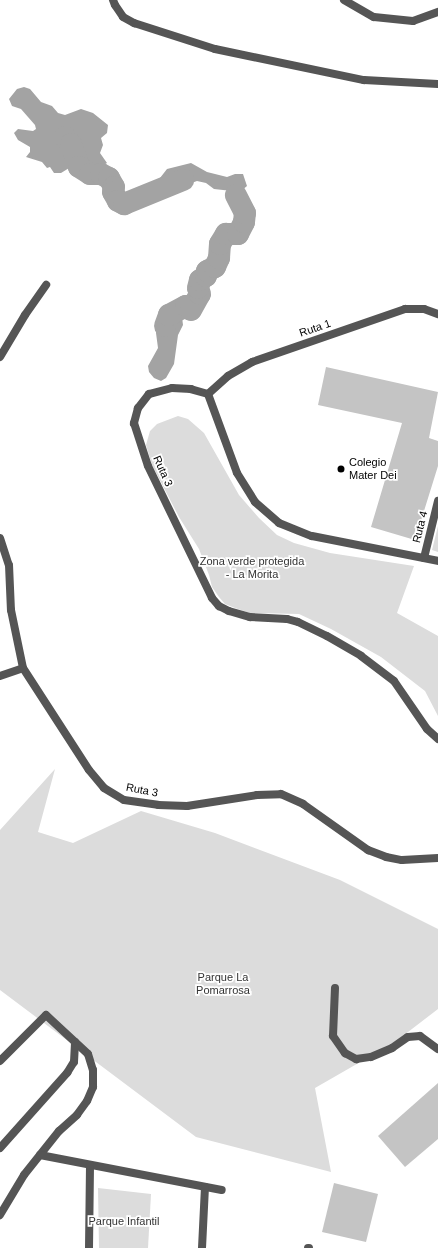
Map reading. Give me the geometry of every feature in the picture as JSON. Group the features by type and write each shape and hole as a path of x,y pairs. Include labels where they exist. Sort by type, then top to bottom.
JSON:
{"street":[{"path":"113,0 114,5 123,17 134,23 215,49 364,80 438,84"},
{"path":"344,0 374,17 412,21 438,12"},
{"path":"0,356 25,315 46,285"},
{"name":"Ruta 1","path":"208,394 228,376 252,362 404,309 424,309 438,314"},
{"name":"Ruta 3","path":"208,394 191,389 172,388 149,394 138,408 134,423 148,466 212,598 220,606 229,611 250,617 287,619 298,622 327,636 361,656 394,681 427,729 438,738"},
{"path":"208,394 237,473 254,502 279,523 312,536 438,561"},
{"name":"Ruta 4","path":"424,558 438,501"},
{"name":"Ruta 3","path":"0,538 9,565 12,610 23,668 90,770 104,788 124,800 158,805 186,806 258,795 281,794 303,804 368,850 386,857 402,860 438,858"},
{"path":"0,676 23,668"},
{"path":"336,988 333,1036 345,1053 356,1058 371,1057 392,1048 408,1037 420,1036 438,1049"},
{"path":"0,1061 46,1015 88,1054 93,1070 93,1087 87,1101 77,1115 59,1131 24,1175 0,1215"},
{"path":"0,1148 74,1062 75,1042"},
{"path":"40,1155 222,1190"},
{"path":"89,1248 90,1165"},
{"path":"202,1248 205,1187"}],"green space":[{"name":"Zona verde protegida - La Morita","path":"178,416 188,419 204,433 239,495 259,518 277,535 294,543 330,553 414,566 397,613 438,636 438,716 425,691 381,657 331,629 299,614 250,613 225,604 212,587 199,549 179,517 152,465 146,445 150,431 157,424"},
{"path":"438,526 438,552 432,550"},
{"name":"Parque La Pomarrosa","path":"55,769 38,832 73,843 141,811 215,833 340,880 438,929 438,1009 395,1042 315,1088 331,1172 196,1137 0,990 0,830"},
{"name":"Parque Infantil","path":"98,1188 151,1194 148,1248 99,1248"}],"shaded area":[{"path":"24,87 30,89 41,102 52,106 58,113 65,115 81,109 93,113 108,125 107,133 101,138 103,145 100,153 107,163 102,166 84,162 74,165 61,173 54,173 50,167 47,168 42,162 26,157 30,152 30,147 18,140 14,133 18,129 33,131 36,129 35,125 21,109 12,106 9,99 17,89"},
{"path":"191,163 207,172 227,177 235,174 243,174 247,186 241,191 241,194 243,199 252,205 248,221 241,221 238,217 240,210 233,200 232,191 214,189 206,183 197,181 164,193 156,192 160,178 167,169"},
{"path":"186,306 191,310 182,317 183,325 178,335 174,364 166,378 161,381 154,378 149,372 148,366 158,348 156,333 158,317 168,309"}],"building":[{"path":"326,367 438,392 429,438 438,441 438,466 415,540 371,527 402,423 318,405"},
{"path":"438,1083 438,1139 405,1167 378,1136"},
{"path":"334,1183 378,1194 366,1242 322,1232"}],"waterway":[{"path":"65,137 71,144 79,167 90,174 101,174 109,178 114,187 113,192 118,201 124,204 183,180"},
{"path":"165,326 169,315 186,306 191,310 200,294 198,288 200,280 206,276 207,271 215,267 219,258 220,244 226,234 238,234 244,222 245,213 236,195"}],"place":[{"name":"Colegio Mater Dei","path":"341,469"}]}
